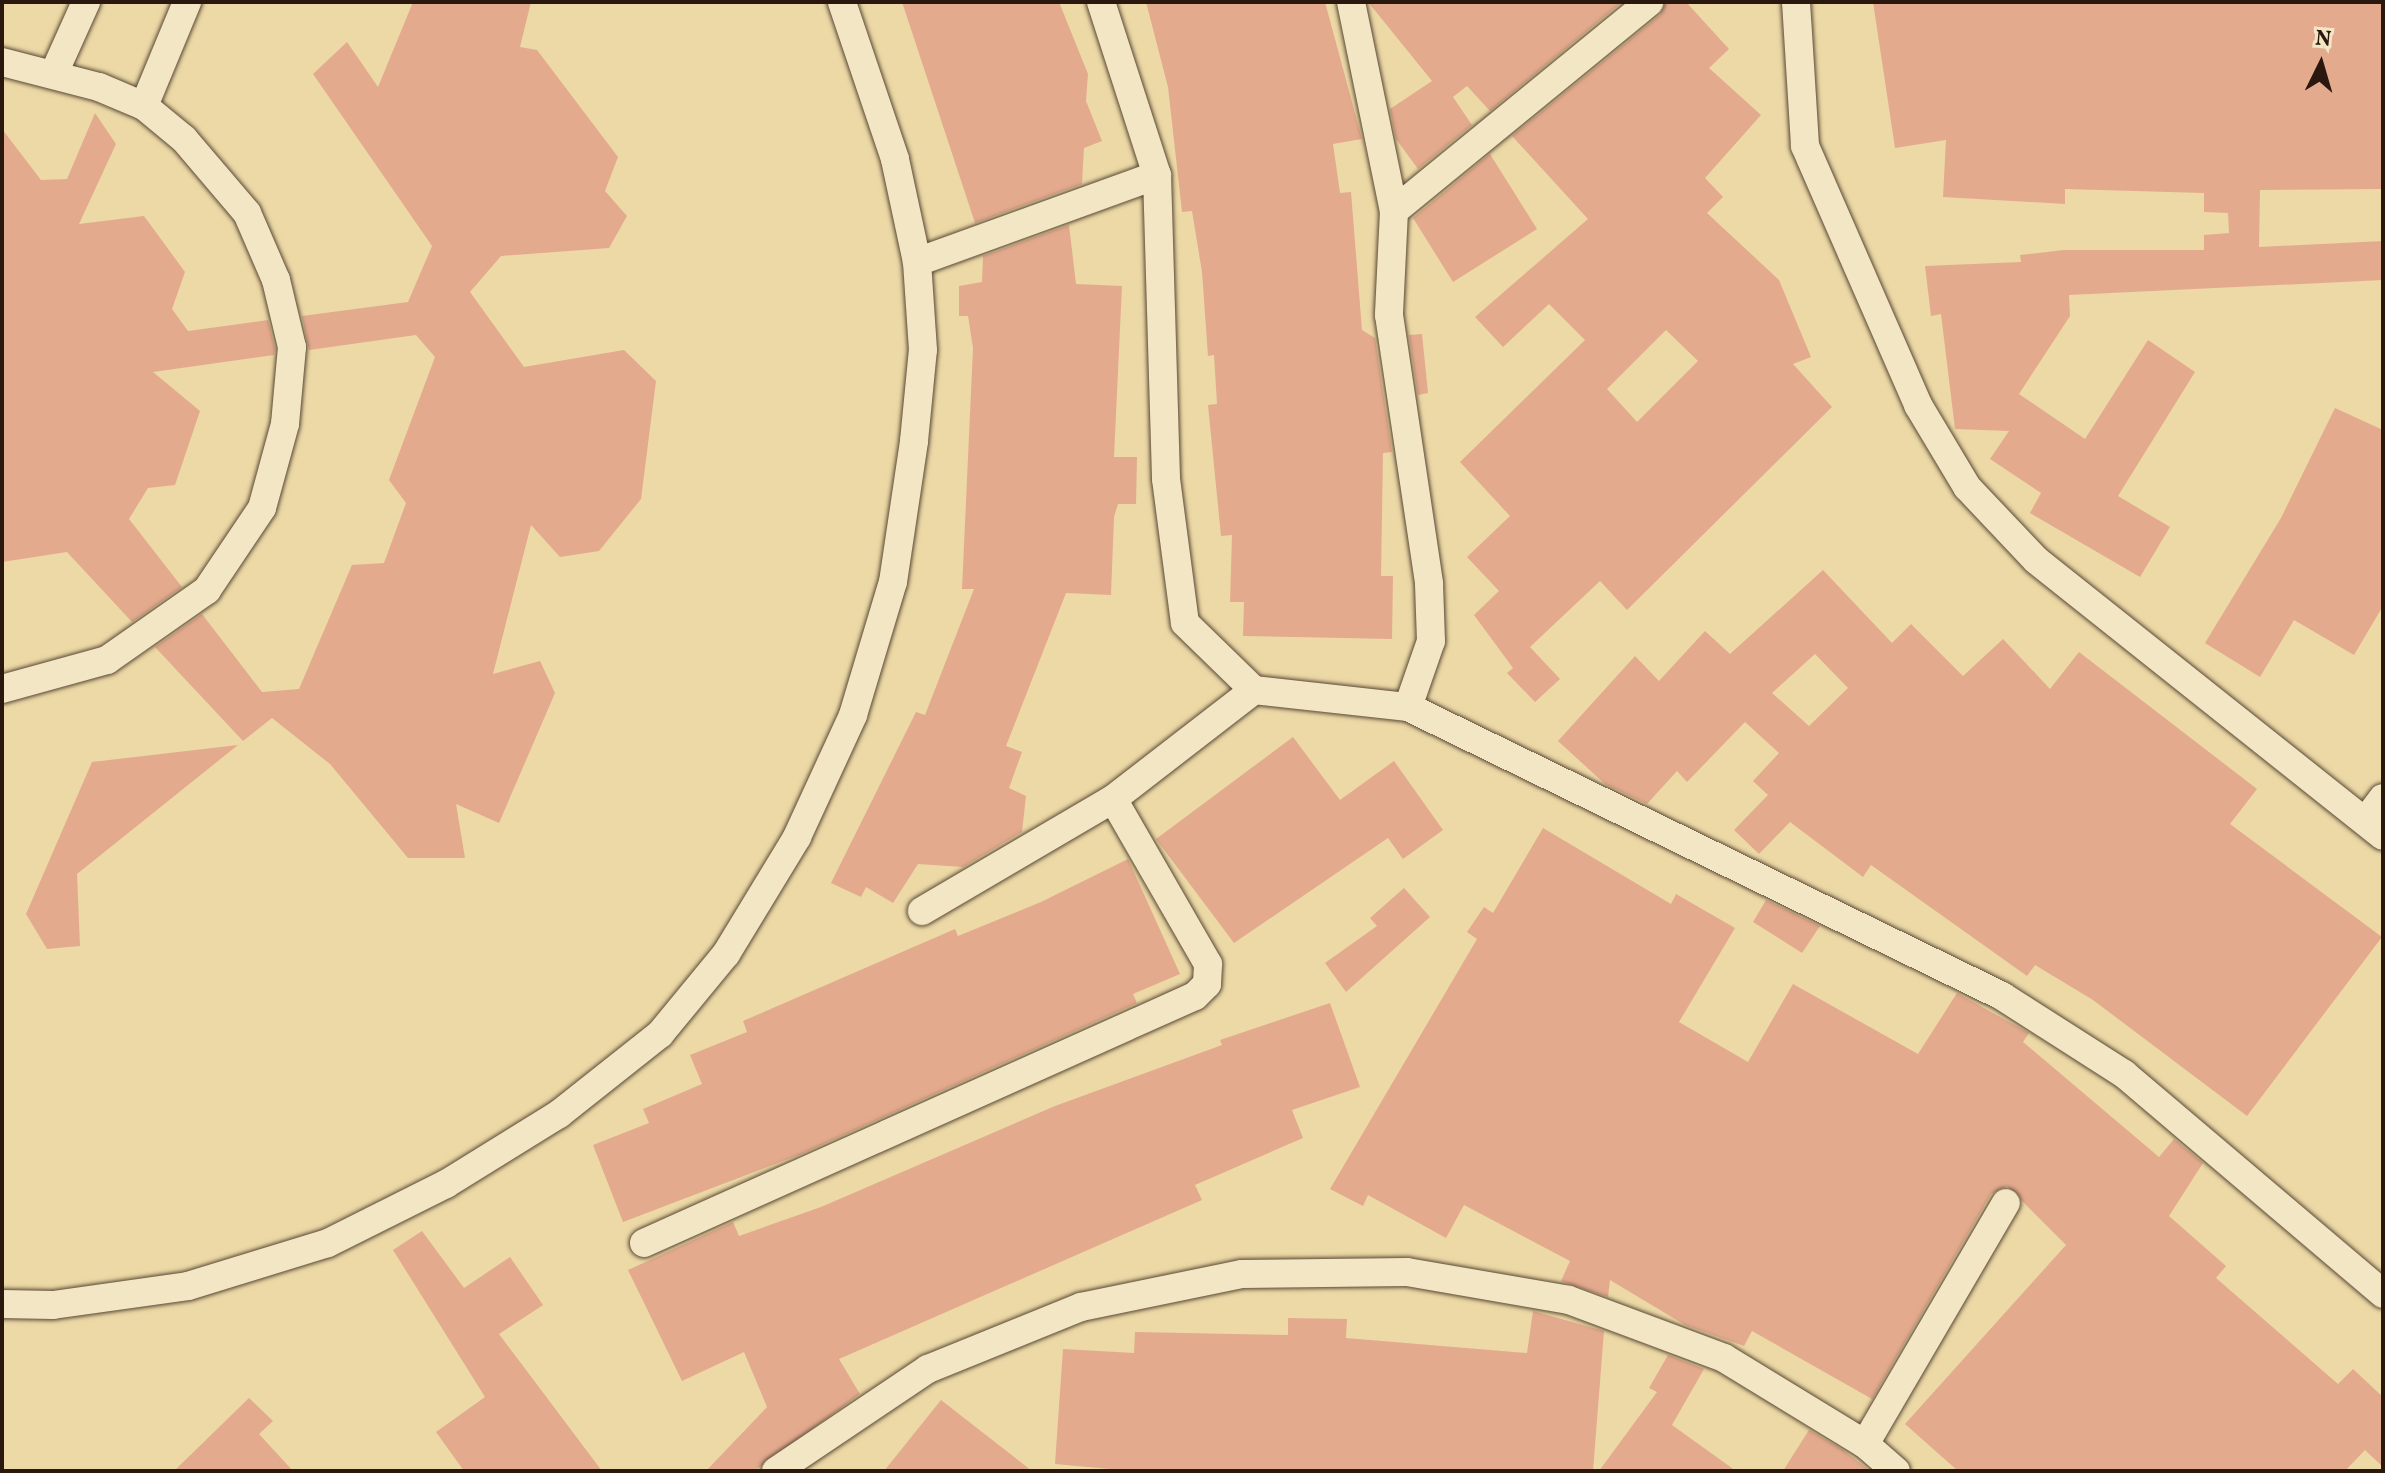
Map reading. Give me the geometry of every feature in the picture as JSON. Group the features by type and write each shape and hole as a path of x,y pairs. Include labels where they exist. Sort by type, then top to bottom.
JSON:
{"street":[{"path":"55,71 86,2"},
{"path":"144,106 187,2"},
{"path":"2,1304 53,1305 188,1286 328,1243 446,1184 559,1114 660,1034 758,902 853,715 893,582 914,441 923,350 917,262 891,144 842,2"},
{"path":"1101,2 1157,175 1166,479 1185,623 1254,690 1408,707 2002,996 2124,1074 2383,1294"},
{"path":"1351,2 1394,211 1389,315 1431,641 1408,707"},
{"path":"1394,211 1453,170 1649,2"},
{"path":"1796,2 1805,146 1918,405 1967,487 2036,560 2378,818"},
{"path":"2,62 55,71 144,106 184,139 247,213 276,280 292,347 285,424 262,508 207,590 107,660 2,689"},
{"path":"917,262 1157,175"},
{"path":"922,911 1113,799 1254,690"},
{"path":"644,1243 1195,996 1207,984 1208,964 1113,799"},
{"path":"1865,1444 2006,1203"},
{"path":"776,1471 928,1369 1081,1307 1242,1274 1407,1272 1569,1300 1724,1358 1865,1444 1896,1471"}],"building":[{"path":"413,2 531,2 520,47 537,50 618,157 605,191 627,216 609,248 501,256 470,292 524,367 624,350 656,381 641,499 599,551 560,557 531,525 493,674 540,661 555,693 499,823 456,804 465,858 408,858 330,764 272,718 243,741 155,647 202,614 262,692 299,689 352,565 384,563 406,503 389,480 435,357 416,335 309,350 302,316 408,302 432,246 313,74 347,42 378,87"},
{"path":"902,2 1059,2 1088,74 1086,101 1102,141 1084,148 1082,184 975,223"},
{"path":"1146,2 1325,2 1362,139 1333,144 1340,193 1351,192 1362,330 1375,338 1392,452 1383,453 1381,576 1393,576 1392,639 1243,636 1244,602 1230,602 1232,535 1221,536 1208,405 1217,404 1214,355 1208,356 1202,272 1192,211 1182,212 1168,87"},
{"path":"1368,2 1622,2 1490,111 1467,86 1453,97 1472,125 1418,169 1396,139 1390,109 1432,81"},
{"path":"1666,2 1686,2 1729,49 1709,68 1761,115 1705,178 1723,197 1707,213 1779,280 1811,357 1793,364 1832,407 1627,610 1600,581 1530,647 1560,679 1535,702 1507,673 1513,668 1474,615 1499,591 1467,557 1510,516 1460,462 1585,340 1549,304 1503,347 1475,317 1588,219 1512,136 1660,15","holes":["1666,330 1698,361 1637,422 1607,389"]},
{"path":"1873,2 2383,2 2383,189 2260,190 2259,247 2383,241 2383,280 2069,295 2070,316 2019,394 2085,439 2148,340 2195,372 2118,496 2170,527 2140,577 2030,513 2041,493 1990,459 2009,431 1955,429 1941,314 1931,316 1925,266 2021,262 2020,255 2064,250 2204,250 2204,235 2229,233 2228,213 2204,212 2204,193 2065,189 2065,204 1943,197 1946,140 1895,148"},
{"path":"95,113 116,144 79,224 144,216 185,272 172,309 188,331 268,320 275,348 274,355 153,372 200,411 175,485 148,488 129,519 182,587 132,622 67,552 2,562 2,129 41,180 67,179"},
{"path":"1490,154 1537,229 1453,282 1413,218"},
{"path":"1069,225 1076,284 1122,286 1114,457 1137,457 1136,504 1118,504 1114,517 1111,595 1066,593 1006,746 1022,752 1009,788 1026,796 1022,832 963,867 918,864 893,903 866,887 861,897 831,883 916,712 925,715 974,589 962,589 973,348 968,316 959,316 959,286 982,282 983,256"},
{"path":"1422,334 1428,393 1418,395 1409,335"},
{"path":"2335,408 2383,430 2383,606 2354,655 2294,620 2260,677 2205,643 2281,518"},
{"path":"1823,570 1892,643 1911,624 1963,676 2003,639 2050,689 2079,652 2257,789 2230,824 2382,937 2247,1116 2093,1000 2035,965 2027,976 1871,865 1863,877 1790,822 1759,854 1734,830 1768,795 1753,781 1779,753 1745,722 1687,782 1677,771 1647,804 1605,784 1558,741 1635,656 1659,681 1705,631 1730,654","holes":["1815,654 1848,688 1809,726 1772,693"]},
{"path":"1293,737 1340,800 1394,761 1443,830 1403,859 1388,838 1234,943 1156,839"},
{"path":"238,745 77,874 80,946 47,949 26,914 92,762"},
{"path":"1543,828 1671,904 1676,894 1735,928 1679,1022 1748,1062 1793,984 1918,1054 1957,993 2029,1033 2023,1042 2159,1157 2174,1139 2203,1163 2169,1216 2226,1266 2216,1278 2338,1384 2353,1369 2383,1397 2383,1467 2365,1450 2345,1471 1958,1471 1905,1424 2066,1245 2007,1186 1991,1194 1872,1399 1752,1331 1744,1346 1685,1325 1610,1280 1608,1297 1561,1281 1570,1261 1464,1205 1446,1238 1368,1195 1363,1206 1330,1189 1477,939 1467,932 1484,907 1493,913"},
{"path":"1128,859 1180,974 1133,994 1137,1003 799,1155 623,1222 593,1145 649,1123 643,1109 702,1084 690,1055 747,1032 743,1021 955,929 958,936 1041,902"},
{"path":"1404,888 1430,917 1346,992 1325,963 1377,926 1370,918"},
{"path":"1766,900 1820,926 1802,953 1753,922"},
{"path":"1330,1003 1360,1087 1292,1110 1303,1138 1195,1185 1202,1200 839,1359 860,1394 754,1471 706,1471 767,1407 744,1352 682,1381 628,1270 733,1222 739,1236 821,1207 1055,1106 1222,1045 1220,1040"},
{"path":"422,1231 464,1288 510,1257 543,1305 499,1334 602,1471 464,1471 436,1432 485,1397 393,1250"},
{"path":"1533,1311 1604,1331 1593,1471 1132,1471 1055,1464 1063,1349 1134,1353 1135,1332 1288,1335 1288,1318 1347,1319 1346,1338 1527,1353"},
{"path":"1668,1355 1704,1369 1672,1425 1736,1471 1599,1471 1657,1392 1649,1388"},
{"path":"249,1398 273,1421 259,1434 293,1471 174,1471"},
{"path":"941,1400 1032,1471 884,1471"},
{"path":"1809,1430 1843,1450 1870,1471 1783,1471"}]}
